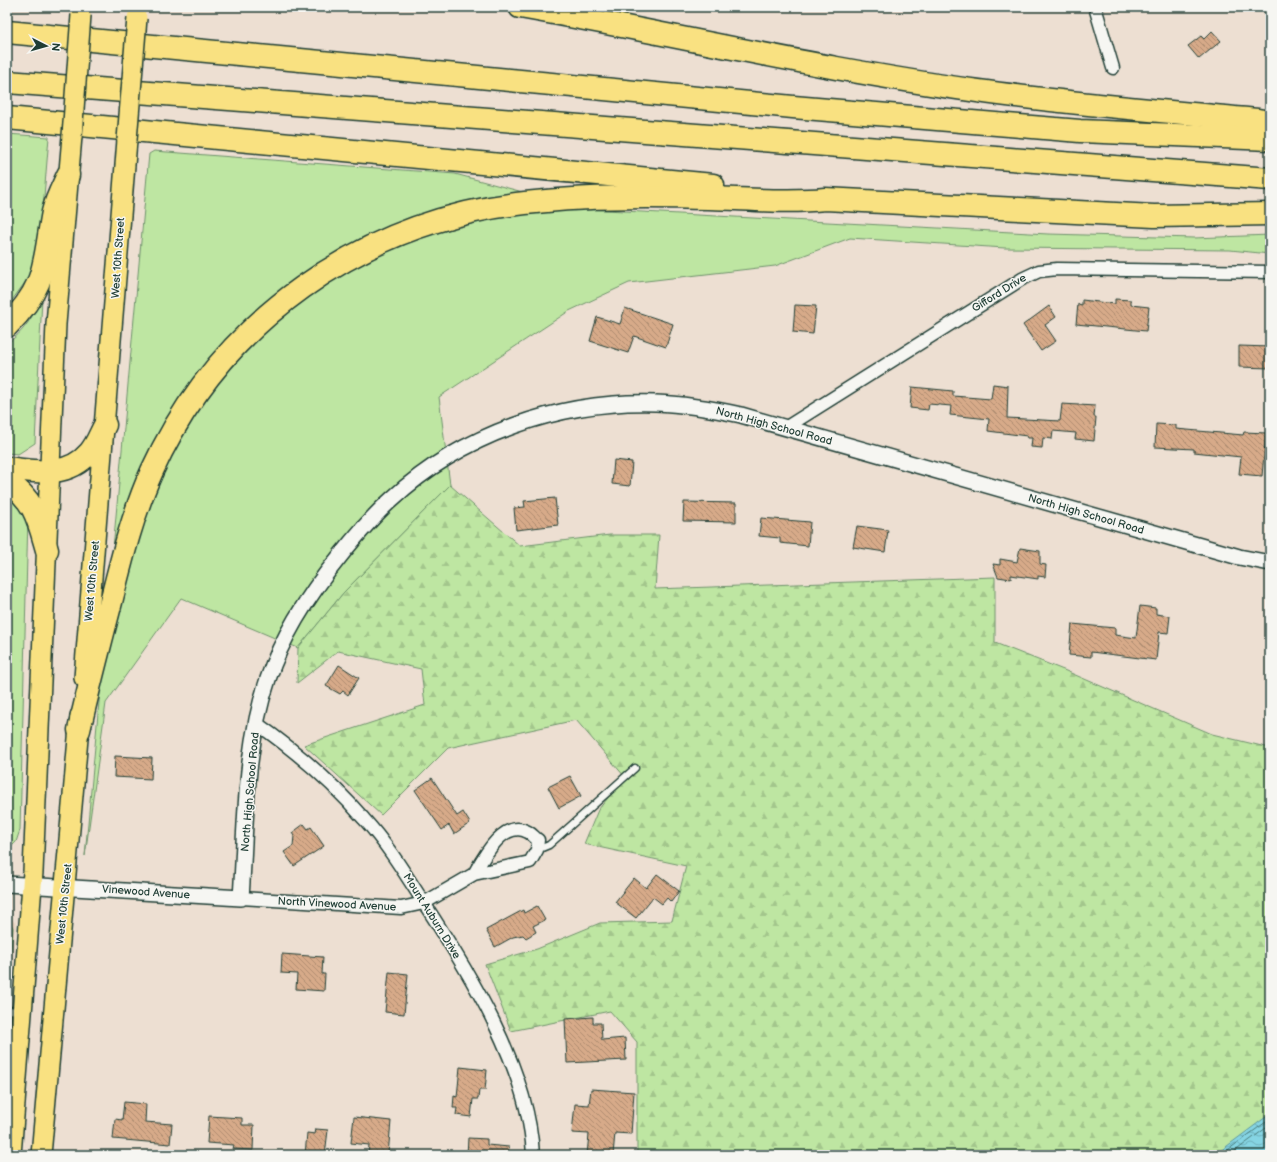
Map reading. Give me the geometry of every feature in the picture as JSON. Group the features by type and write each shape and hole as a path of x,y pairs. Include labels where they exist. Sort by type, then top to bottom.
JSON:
{"highway":[{"path":"520,7 864,73 977,91 1095,105 1270,122"},
{"path":"7,32 793,107 1080,131 1270,139"},
{"path":"7,82 1270,179"},
{"path":"7,118 441,160 800,192 825,199"},
{"path":"7,326 27,304 39,282 46,261 54,210 68,174"},
{"path":"79,730 122,554 151,473 167,440 201,386 226,356 252,329 306,284 332,267 391,237 455,215 495,207 527,202 636,198 710,198 799,202 825,199 1154,216 1270,214"},
{"path":"7,468 50,472 68,469 83,459 96,444 105,425"},
{"path":"7,481 19,489 32,505 48,550"}],"main road":[{"path":"11,1155 15,1011 32,884 48,550 56,324 82,11"},
{"name":"West 10th Street","path":"41,1155 58,886 79,730 105,425 137,12"}],"street":[{"path":"1095,7 1113,68"},
{"name":"Gifford Drive","path":"786,428 1015,283 1034,273 1057,268 1270,272"},
{"name":"North High School Road","path":"241,898 250,760 256,723 268,679 283,642 315,588 365,525 393,498 418,478 465,448 508,429 545,416 584,408 631,403 671,404 710,409 786,428 1239,557 1270,563"},
{"name":"Mount Auburn Drive","path":"256,723 304,760 357,810 390,851 424,903 465,968 503,1045 526,1106 533,1155"},
{"name":"North Vinewood Avenue","path":"241,898 401,908 424,903 474,874 530,862 537,850 538,840 528,831 518,829 503,833 495,841 474,874"},
{"name":"Vinewood Avenue","path":"7,884 32,884 241,898"}],"lane":[{"path":"537,850 549,845 636,768"}],"shaded area":[{"path":"7,913 15,923 7,1070"}],"green space":[{"path":"13,7 60,7 59,11"},
{"path":"7,134 49,137 39,256 32,273 7,307"},
{"path":"154,151 455,174 587,209 1048,234 1194,238 1270,235 1270,254 1230,250 1005,248 850,238 775,266 629,283 569,311 439,397 450,485 344,592 298,648 181,598 106,703 85,856 149,154"},
{"path":"42,298 35,443 18,454 7,453 7,343 23,329 32,317"},
{"path":"450,485 520,546 610,535 659,535 655,589 995,577 995,643 1066,671 1212,734 1270,748 1270,1121 1222,1155 637,1155 637,1042 610,1011 511,1031 485,964 537,949 600,923 672,921 686,866 584,844 598,810 625,777 576,720 448,748 381,815 304,745 425,705 421,669 338,651 297,683 298,648 344,592"},
{"path":"7,492 28,516 20,830 16,842 7,851"},
{"path":"7,915 13,928 7,992"}],"water":[{"path":"1270,1114 1270,1155 1215,1155"}],"building":[{"path":"1212,31 1221,41 1199,59 1188,46 1201,36 1204,39"},
{"path":"1115,299 1131,300 1131,305 1149,307 1146,331 1076,324 1078,304 1082,305 1082,300 1115,304"},
{"path":"795,305 816,306 813,334 793,332"},
{"path":"1049,306 1056,317 1045,325 1056,341 1041,351 1023,325"},
{"path":"625,308 673,324 666,347 634,336 628,353 590,341 597,317 620,324"},
{"path":"1239,346 1270,347 1270,368 1239,367"},
{"path":"993,384 1008,386 1007,418 1060,421 1062,404 1095,406 1094,417 1096,417 1094,441 1075,439 1076,433 1053,431 1052,439 1043,438 1042,448 1031,447 1032,438 1028,438 1027,436 988,431 989,419 950,415 951,406 929,404 928,410 910,408 912,387 953,391 953,396 991,399"},
{"path":"1156,424 1176,425 1176,429 1243,435 1244,432 1266,433 1262,476 1239,474 1241,457 1194,452 1194,449 1155,447"},
{"path":"614,460 632,462 630,486 612,484"},
{"path":"555,498 558,525 516,530 514,508 525,507 524,501"},
{"path":"684,502 736,503 736,522 683,521"},
{"path":"761,518 810,522 808,546 780,543 780,538 759,536"},
{"path":"857,526 888,530 885,552 853,547"},
{"path":"1020,548 1040,551 1040,564 1046,565 1045,577 1038,576 1038,579 1011,575 1011,579 998,577 993,564 1000,565 1000,559 1017,562"},
{"path":"1140,606 1156,608 1156,614 1170,616 1168,633 1159,632 1156,660 1091,652 1091,657 1069,655 1072,624 1115,628 1115,635 1136,638"},
{"path":"339,665 359,678 348,695 343,691 340,694 326,686"},
{"path":"115,756 152,758 151,779 114,777"},
{"path":"570,776 581,796 559,808 548,787"},
{"path":"432,778 457,816 463,812 470,823 454,834 449,825 442,830 415,790"},
{"path":"304,824 308,829 311,827 324,846 294,866 284,852 293,846 294,836 292,833"},
{"path":"657,874 679,891 671,902 667,898 662,904 653,897 636,918 615,902 634,878 646,888"},
{"path":"537,906 545,920 533,926 536,932 526,938 523,935 513,937 495,947 486,930 523,910 524,913"},
{"path":"282,954 323,957 322,974 325,974 324,991 296,989 297,974 281,973"},
{"path":"389,972 408,974 404,1014 385,1012"},
{"path":"593,1017 593,1023 601,1023 602,1040 625,1038 626,1060 567,1063 565,1019"},
{"path":"460,1067 487,1070 485,1090 479,1090 478,1099 473,1099 471,1117 456,1115 457,1108 453,1108 454,1096 457,1097"},
{"path":"591,1089 634,1092 631,1134 615,1133 613,1155 587,1155 589,1134 572,1133 575,1104 589,1105"},
{"path":"124,1102 146,1104 145,1122 172,1124 170,1144 113,1139 115,1119 122,1120"},
{"path":"209,1116 242,1118 242,1125 254,1125 253,1150 233,1149 234,1145 207,1143"},
{"path":"354,1117 391,1121 388,1155 368,1155 369,1145 351,1143"},
{"path":"316,1129 328,1130 325,1155 305,1155 307,1133 315,1134"},
{"path":"468,1138 487,1139 487,1145 509,1147 508,1155 467,1155"}]}
